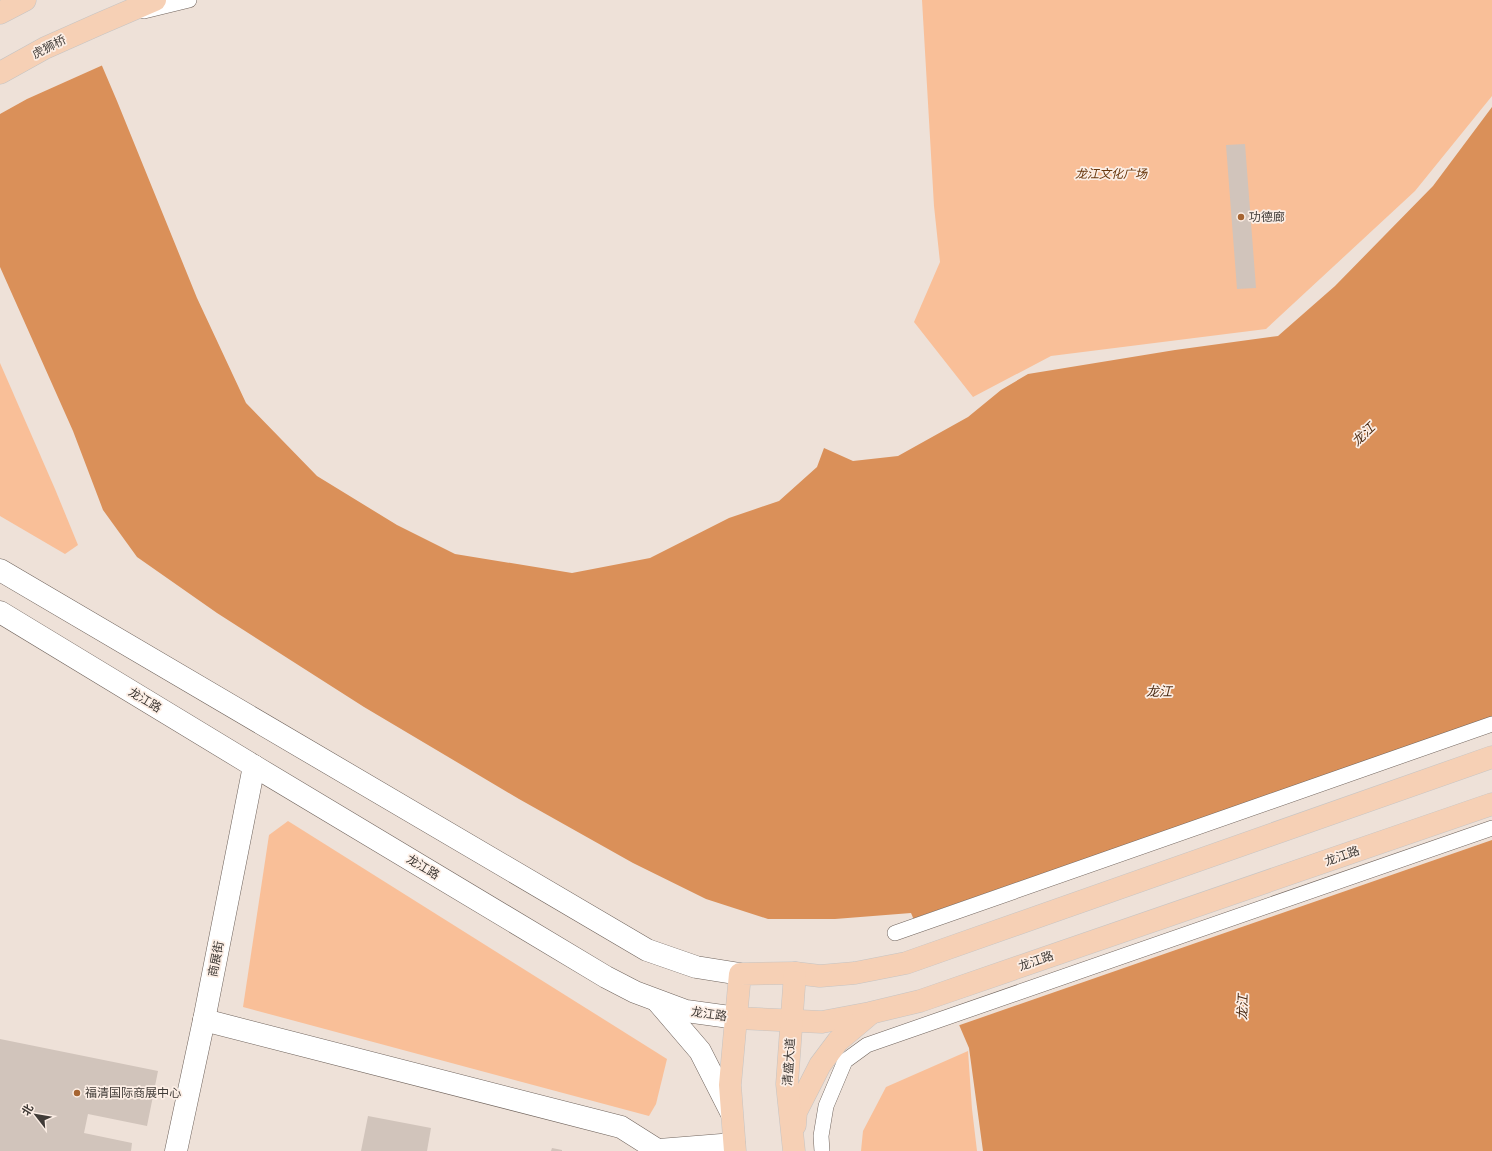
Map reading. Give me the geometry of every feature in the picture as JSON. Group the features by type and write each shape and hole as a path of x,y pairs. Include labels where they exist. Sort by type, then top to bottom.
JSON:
{"main road":[{"path":"0,13 25,0"},
{"name":"虎狮桥","path":"0,73 45,48 103,21 155,0"},
{"path":"0,570 647,950 696,967 740,974 795,974 820,976 855,973 906,963 1492,757"},
{"name":"龙江路","path":"0,612 606,977 635,992 686,1011 737,1018 822,1022 870,1013 920,1001 1492,804"},
{"name":"商展街","path":"176,1151 204,1020 254,766"},
{"path":"204,1020 621,1127 659,1151 734,1148 730,1085 740,974"},
{"name":"清盛大道","path":"794,1150 787,1084 795,974"},
{"path":"657,1001 700,1051 731,1112"},
{"path":"794,1150 796,1112 820,1065 838,1041 870,1013"}],"lane":[{"path":"103,21 189,0"},
{"path":"895,933 1492,724"},
{"path":"822,1151 821,1136 826,1106 844,1061 867,1045 1492,828"}],"green space":[{"name":"龙江文化广场","path":"922,0 1492,0 1492,96 1415,191 1266,329 1051,356 973,397 914,322 940,262 934,206"},
{"path":"0,363 78,545 65,554 0,516"},
{"path":"288,821 667,1059 656,1104 649,1116 243,1007 269,835"},
{"path":"968,1051 972,1109 977,1151 861,1151 863,1131 886,1087"}],"water":[{"name":"龙江","path":"0,0 74,0 117,101 197,298 246,403 317,476 397,525 455,554 572,573 650,558 729,518 779,501 817,467 824,448 853,461 898,456 968,417 1001,390 1028,374 1175,350 1278,336 1335,286 1433,186 1492,107 1492,1151 983,1151 969,1048 911,913 835,919 768,919 706,899 633,863 519,799 364,707 217,613 137,557 103,510 73,431 0,267"}],"pier":[{"path":"0,0 76,0 103,65 27,99 0,114"},
{"path":"1492,717 1492,840 957,1026 912,919"}],"building":[{"name":"功德廊","path":"1245,144 1256,288 1237,289 1226,145"},
{"name":"福清国际商展中心","path":"0,1039 158,1071 147,1126 88,1114 84,1133 132,1143 131,1151 0,1151"},
{"path":"368,1116 431,1128 427,1151 361,1151"},
{"path":"552,1148 562,1150 562,1151 551,1151"}],"place":[{"name":"功德廊","path":"1241,217"},
{"name":"福清国际商展中心","path":"77,1093"}]}
